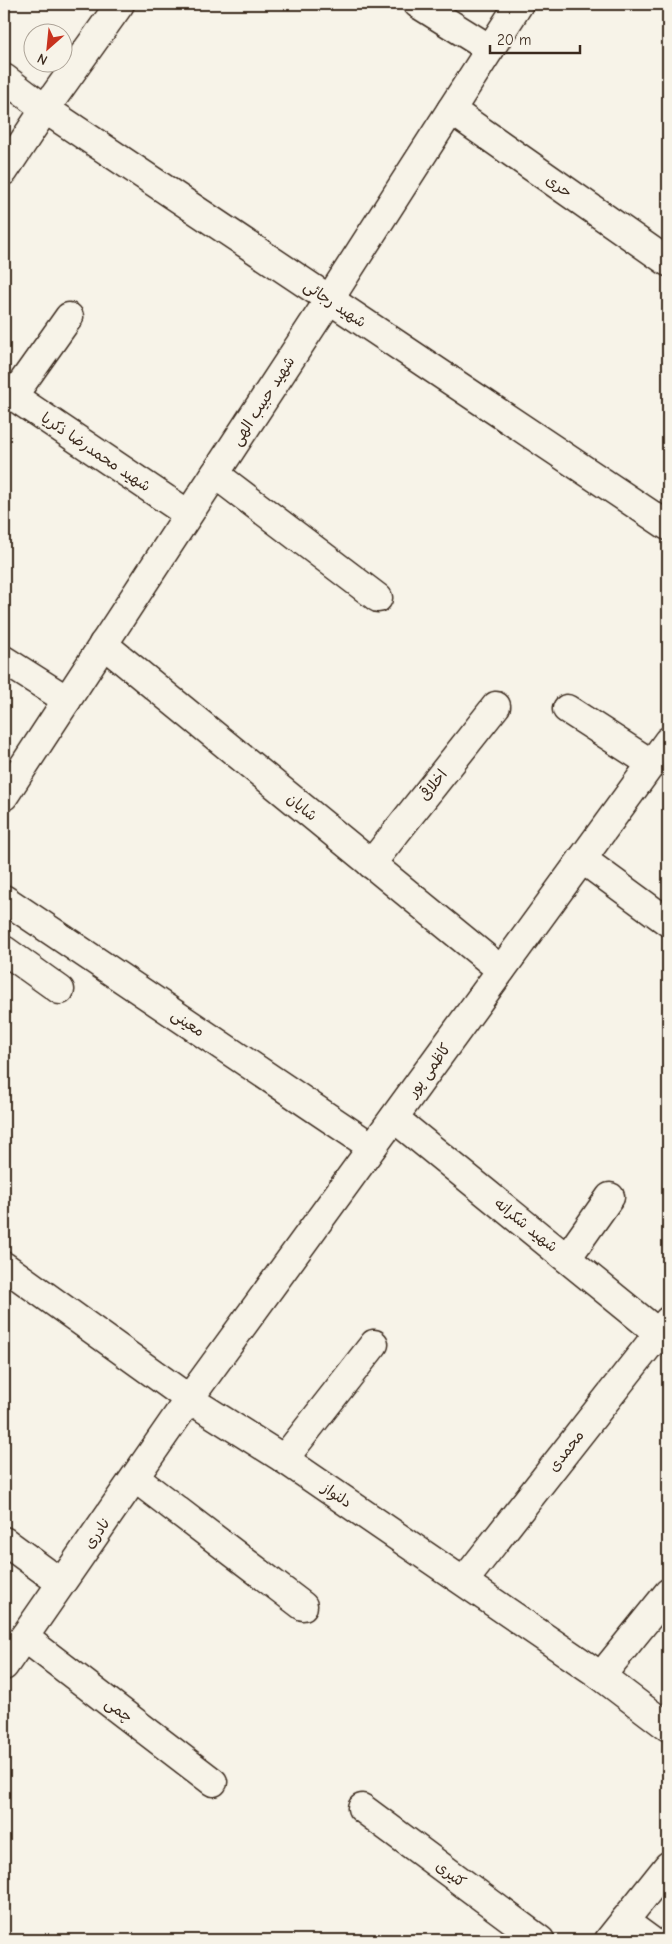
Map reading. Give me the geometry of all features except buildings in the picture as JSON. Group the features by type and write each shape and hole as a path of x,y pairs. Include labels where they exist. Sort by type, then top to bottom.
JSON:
{"street":[{"path":"4,171 45,109 120,4"},
{"path":"418,4 490,49"},
{"name":"شهید حبیب الهی","path":"4,796 329,300 519,4"},
{"name":"شهید رجائی","path":"4,78 45,109 668,526"},
{"name":"حری","path":"451,110 668,262"},
{"path":"8,393 69,317"},
{"name":"شهید محمدرضا ذکریا","path":"8,393 188,514"},
{"path":"215,474 378,598"},
{"name":"شایان","path":"103,644 501,970"},
{"path":"4,660 67,700"},
{"name":"اخلاقی","path":"371,864 496,706"},
{"path":"568,709 652,764"},
{"name":"کاظمی پور","path":"189,1399 668,741"},
{"path":"582,859 668,922"},
{"name":"معینی","path":"4,899 372,1147"},
{"path":"4,950 60,990"},
{"name":"شهید شکرانه","path":"394,1118 567,1258 665,1331"},
{"path":"567,1258 610,1197"},
{"name":"دلنواز","path":"4,1266 189,1399 284,1459 464,1581 601,1676 668,1727"},
{"name":"محمدی","path":"464,1581 665,1331"},
{"path":"284,1459 374,1344"},
{"name":"نادری","path":"4,1666 189,1399"},
{"path":"135,1478 303,1606"},
{"path":"4,1541 61,1583"},
{"path":"601,1676 668,1593"},
{"name":"چمی","path":"24,1638 213,1782"},
{"name":"کثیری","path":"362,1808 540,1940"},
{"path":"650,1940 617,1931 668,1866"}]}
